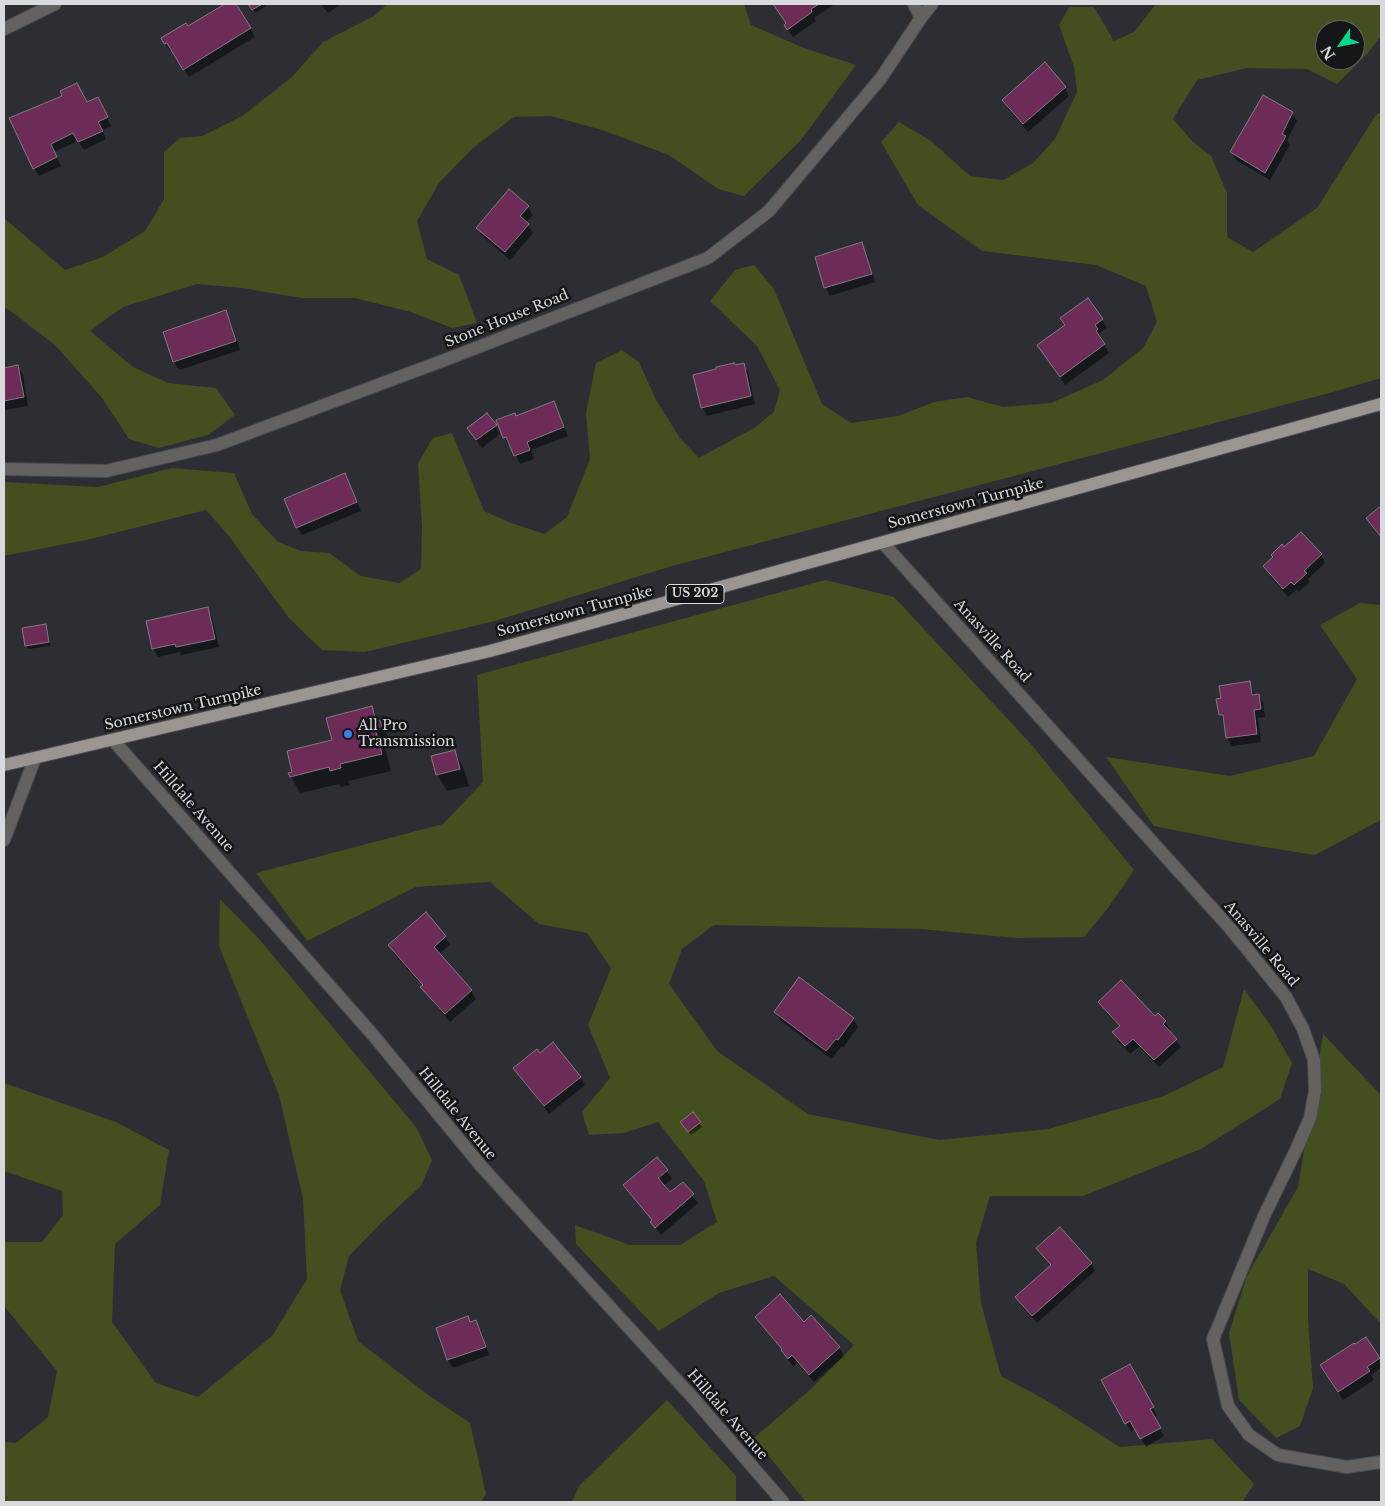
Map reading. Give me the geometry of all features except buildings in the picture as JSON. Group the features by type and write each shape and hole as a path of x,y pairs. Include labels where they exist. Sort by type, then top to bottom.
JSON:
{"main road":[{"name":"Somerstown Turnpike","path":"4,765 490,651 1381,404"}],"street":[{"path":"4,29 55,4"},
{"path":"914,4 921,18"},
{"name":"Stone House Road","path":"4,469 106,471 217,445 450,358 708,258 769,211 881,78 932,4"},
{"name":"Anasville Road","path":"883,542 1229,927 1286,997 1303,1029 1314,1060 1315,1091 1310,1118 1264,1216 1213,1339 1228,1406 1249,1435 1278,1455 1347,1467 1381,1462"},
{"name":"Hilldale Avenue","path":"113,740 373,1035 480,1166 694,1399 783,1502"},
{"path":"4,840 35,758"}],"green space":[{"path":"387,4 744,4 751,25 804,48 856,65 801,140 744,196 718,189 669,155 602,130 551,116 514,117 473,148 439,183 417,221 427,259 459,275 477,323 452,328 411,312 355,298 301,298 243,288 197,284 123,307 90,331 133,367 168,383 216,388 235,415 208,435 159,448 129,439 102,398 56,346 4,307 4,218 65,270 103,257 145,231 164,199 164,152 180,138 202,136 242,116 291,78 323,42 374,16"},
{"path":"1156,4 1381,4 1381,36 1365,56 1365,20 1315,20 1315,70 1351,70 1337,84 1307,69 1247,68 1197,80 1173,119 1192,141 1211,156 1227,193 1227,237 1253,252 1317,208 1376,115 1381,112 1381,378 672,566 495,621 365,652 322,650 288,617 229,536 206,510 91,539 4,556 4,482 98,487 172,468 234,473 252,514 278,542 301,551 329,553 361,576 399,583 421,569 422,527 418,463 433,438 452,433 484,511 511,523 545,534 567,517 590,459 586,413 596,363 622,350 639,362 656,400 680,438 699,458 754,428 774,412 780,390 757,346 710,301 735,270 754,265 774,289 822,404 851,423 898,416 934,402 967,397 1003,407 1051,403 1103,380 1143,348 1157,322 1146,286 1096,265 982,251 918,205 881,142 899,122 931,141 970,176 1003,180 1033,163 1055,139 1077,92 1074,67 1059,25 1069,7 1094,7 1114,41 1134,32"},
{"path":"825,580 894,597 1030,743 1134,870 1108,908 1084,937 1016,938 921,929 714,925 682,949 669,984 717,1051 808,1114 939,1140 1048,1129 1164,1096 1223,1067 1244,989 1271,1026 1292,1063 1280,1099 1201,1149 1083,1196 990,1196 976,1243 981,1303 1001,1376 1044,1399 1120,1447 1212,1439 1254,1484 1242,1502 806,1502 754,1438 811,1389 854,1345 774,1276 719,1293 659,1331 576,1244 575,1225 630,1245 680,1245 717,1222 704,1181 658,1122 624,1133 589,1135 582,1112 610,1078 588,1025 611,968 587,933 539,924 490,882 416,887 307,941 256,873 443,824 483,782 477,675"},
{"path":"1360,603 1381,605 1381,820 1315,855 1239,843 1154,826 1106,757 1230,776 1314,756 1357,679 1320,625"},
{"path":"220,899 260,940 416,1127 432,1160 421,1186 349,1256 340,1290 358,1341 431,1397 470,1423 486,1494 481,1502 4,1502 4,1442 16,1443 48,1417 57,1371 4,1306 4,1242 42,1242 63,1215 62,1191 4,1171 4,1083 116,1122 169,1150 160,1205 115,1244 112,1322 156,1383 198,1397 272,1336 307,1279 303,1199 279,1095 219,946"},
{"path":"1323,1034 1381,1095 1381,1324 1344,1284 1308,1269 1308,1320 1313,1388 1300,1426 1276,1438 1239,1400 1229,1333 1247,1276 1298,1187"},
{"path":"667,1400 736,1476 736,1502 572,1502 579,1486"}],"place":[{"name":"All Pro Transmission","path":"348,734"}]}
